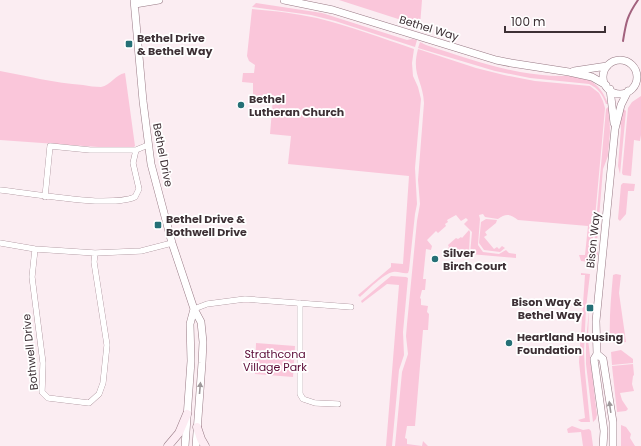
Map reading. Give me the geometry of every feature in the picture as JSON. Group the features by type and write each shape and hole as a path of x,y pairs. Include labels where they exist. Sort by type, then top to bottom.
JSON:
{"main road":[{"path":"168,446 180,434 187,414"},
{"path":"197,427 205,446"}],"street":[{"path":"134,2 159,0"},
{"name":"Bethel Way","path":"284,0 333,10 496,60 592,77 608,87"},
{"name":"Bethel Drive","path":"134,2 142,102 151,164 172,243 194,309 201,322 203,342 196,446"},
{"path":"630,90 637,81 639,73 631,64 623,60 614,61 607,66 604,77 608,87 617,93 641,88"},
{"name":"Bethel Way","path":"569,72 607,66"},
{"name":"Bison Way","path":"608,87 615,129"},
{"name":"Bison Way","path":"603,446 604,431 594,359 597,354 596,322 615,129 621,104 630,90"},
{"path":"45,197 50,146 90,150 136,150 148,146"},
{"path":"0,190 45,197 106,201 123,200 135,197 139,189 133,162 136,150"},
{"path":"0,242 35,249 95,253 142,251 172,243"},
{"name":"Bothwell Drive","path":"35,249 32,277 43,363 42,392 48,398 89,403 100,394 103,383 107,345 94,262 95,253"},
{"path":"194,309 206,304 245,299 351,307"},
{"path":"300,303 300,394 303,399 315,403 338,404"},
{"name":"Bethel Drive","path":"185,446 191,361 190,324 194,309"},
{"name":"Bison Way","path":"597,354 603,358 613,422 613,446"}],"green space":[{"path":"339,0 422,0 420,26"},
{"path":"256,3 322,13 407,40 417,40 415,47 335,21 311,15 252,7"},
{"path":"252,9 293,13 317,18 354,28 414,49 412,63 413,76 421,99 415,168 417,204 409,270 408,273 389,273 360,297 358,295 391,267 391,263 403,264 409,176 288,164 291,136 270,134 273,98 253,96 253,83 242,82 243,73 254,73 255,65 249,61 247,56"},
{"path":"420,42 508,70 550,76 574,76 587,79 600,89 608,104 606,104 598,90 589,84 530,78 495,71 418,48"},
{"path":"418,49 476,68 504,75 535,81 590,86 599,93 605,108 591,262 581,261 579,255 585,255 588,226 518,220 513,216 508,215 498,219 485,217 483,214 479,215 478,245 483,252 499,254 506,250 509,253 516,254 516,258 470,254 472,232 464,224 468,220 466,218 461,221 456,215 447,220 448,222 445,224 446,226 438,233 436,231 427,240 432,246 431,250 426,249 423,279 426,279 425,290 422,290 420,298 421,305 428,306 428,330 423,330 415,426 407,426 405,438 407,439 407,444 422,446 395,446 402,372 408,354 406,336 420,204 418,180 424,103 416,65"},
{"path":"0,71 62,83 94,87 104,86 125,73 135,146 132,149 126,149 0,140"},
{"path":"641,96 640,141 634,140 631,176 623,175 628,108 632,102"},
{"path":"608,107 610,132 608,156 603,169 597,242 598,255 593,256 606,109"},
{"path":"623,108 626,111 620,174 618,166 621,128 620,123"},
{"path":"623,183 635,184 634,191 628,191 626,214 620,221 618,219 621,185"},
{"path":"486,219 497,220 496,223 485,232 487,235 484,237 494,249 497,247 499,249 502,246 505,248 500,252 484,250 479,243 481,222"},
{"path":"469,230 469,252 446,250 449,247 448,245 456,238 462,238"},
{"path":"581,273 590,274 586,308 584,351 590,422 581,422 578,420 585,418 579,362 585,275 581,275"},
{"path":"613,275 621,275 619,293 626,342 612,343 610,342 610,308"},
{"path":"391,276 408,278 403,332 404,355 399,370 392,446 386,446 399,285 387,284 362,303 361,301"},
{"path":"589,309 588,339 597,415 593,422 586,364"},
{"name":"Strathcona Village Park","path":"256,343 295,346 293,377 255,374"},
{"path":"621,350 633,359 633,363 612,365 611,352"},
{"path":"633,364 634,375 632,384 634,391 620,393 622,400 628,409 626,411 617,412 612,366"},
{"path":"621,425 626,427 631,434 630,438 635,446 621,446"},
{"path":"572,426 583,430 589,429 591,431 593,446 583,446 581,432 568,433 567,429"},
{"path":"423,441 428,446 422,446"}],"waterway":[{"path":"623,41 631,10 638,0"}],"place":[{"name":"Bethel Drive & Bethel Way","path":"129,44"},
{"name":"Bethel Lutheran Church","path":"241,105"},
{"name":"Bethel Drive & Bothwell Drive","path":"158,225"},
{"name":"Silver Birch Court","path":"435,259"},
{"name":"Bison Way & Bethel Way","path":"590,308"},
{"name":"Heartland Housing Foundation","path":"509,343"}]}
